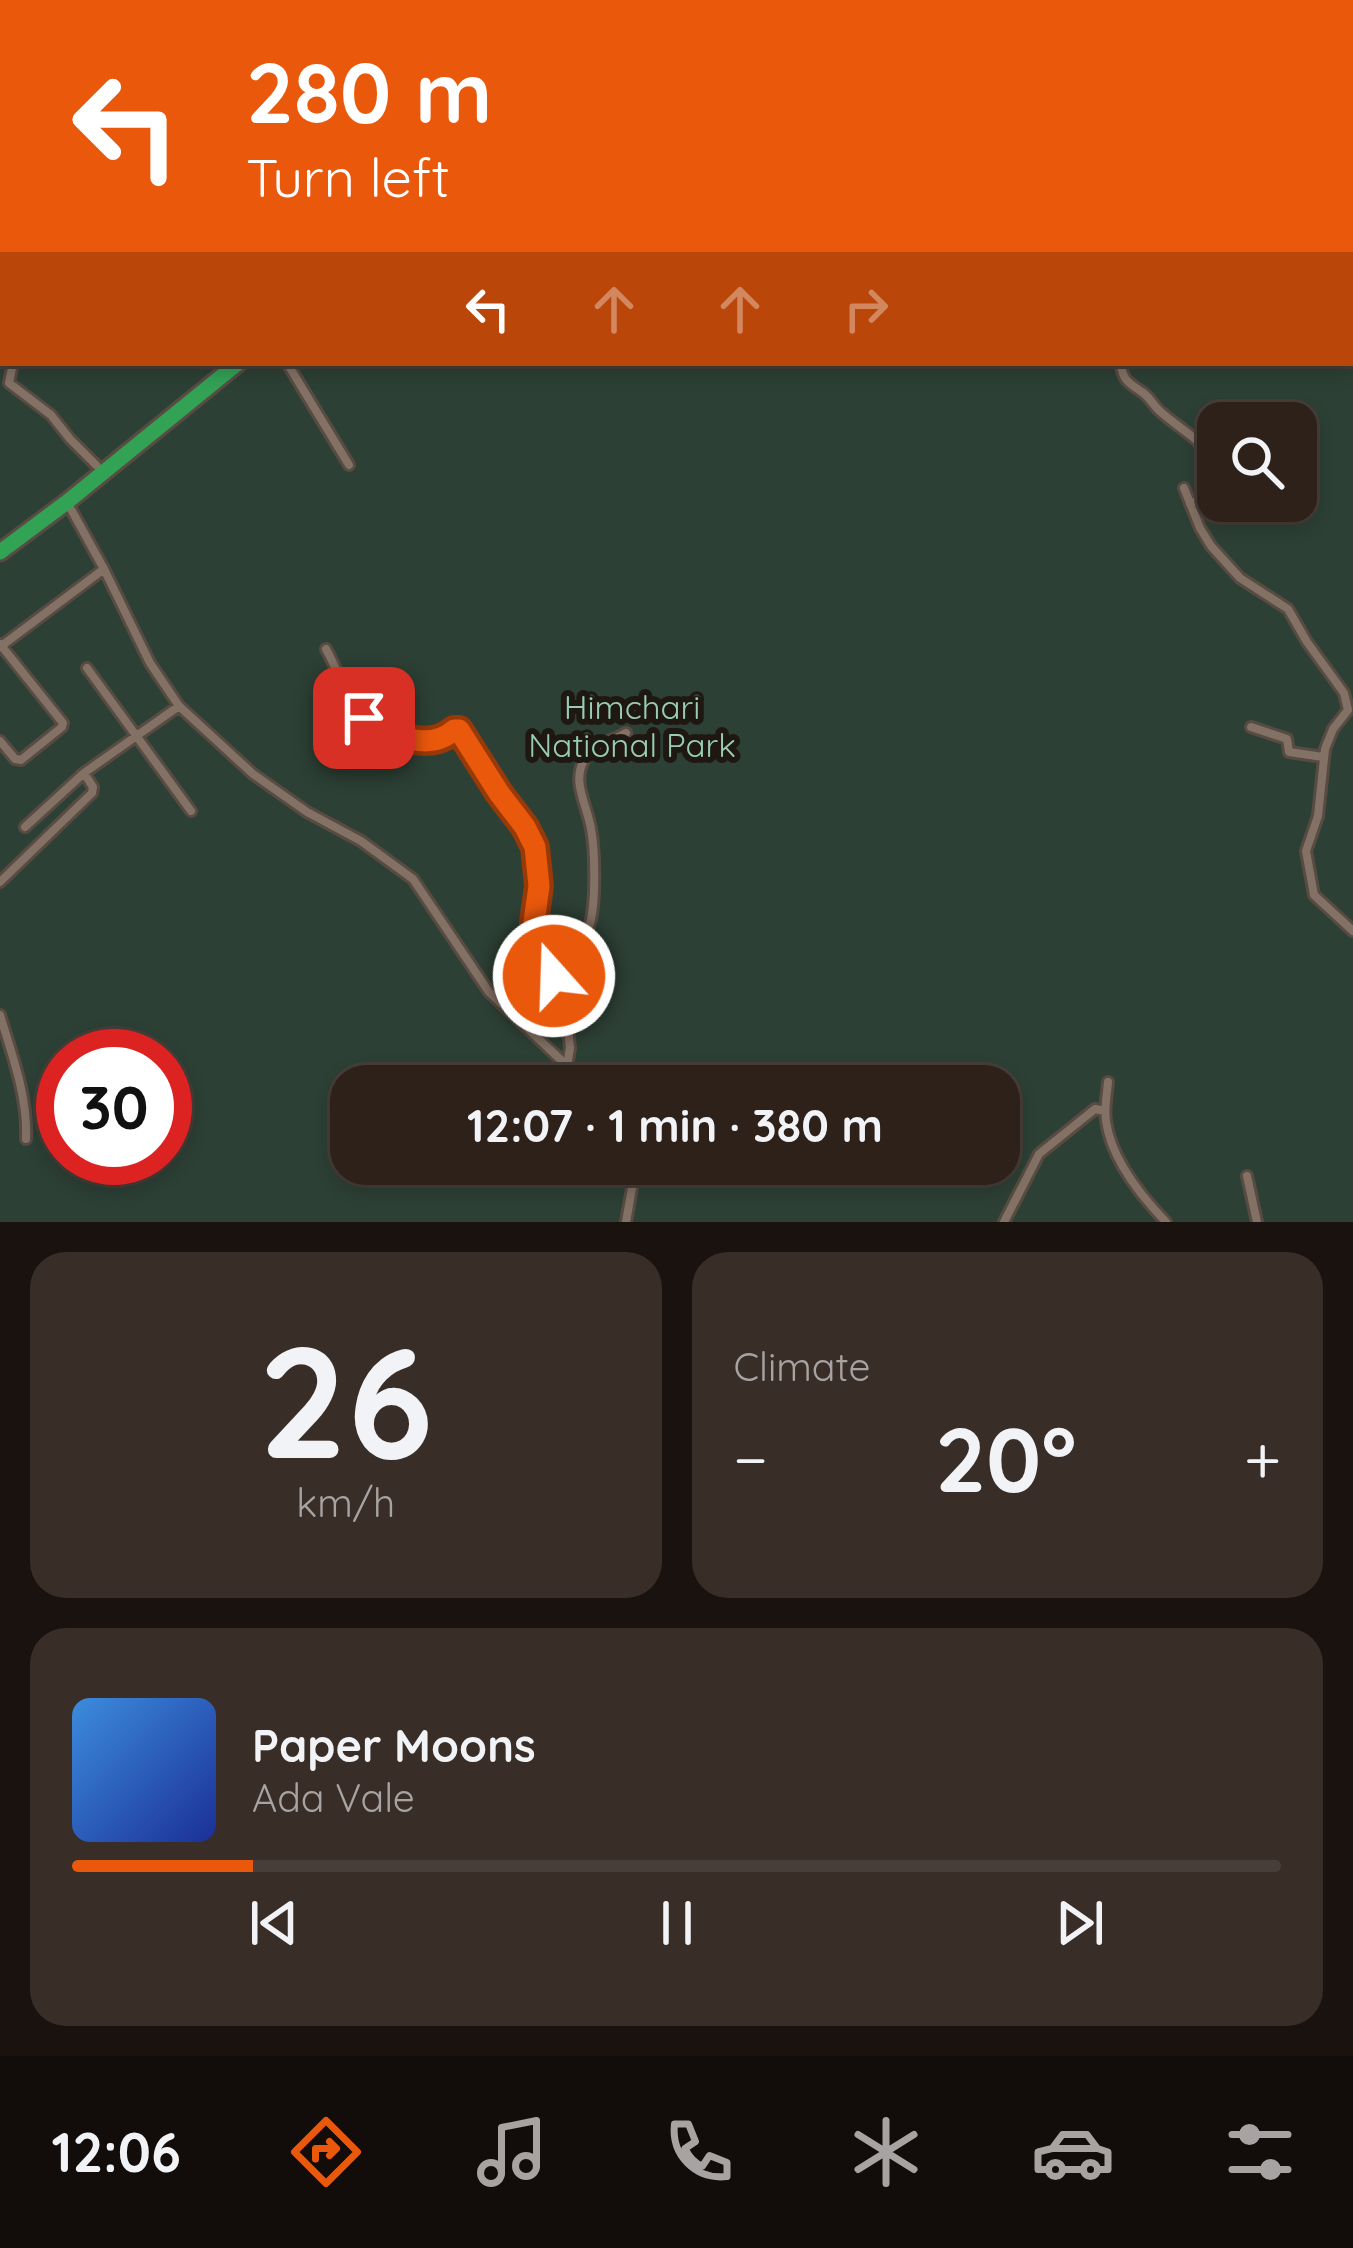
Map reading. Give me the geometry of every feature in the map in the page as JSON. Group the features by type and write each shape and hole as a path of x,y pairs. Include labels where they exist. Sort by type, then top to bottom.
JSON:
{"highway":[{"path":"0,540 220,366"},
{"path":"0,552 234,366"}],"street":[{"path":"12,366 9,383 51,415 97,466"},
{"path":"289,366 349,465"},
{"path":"1121,366 1122,376 1131,386 1146,394 1208,453 1214,468 1213,485 1207,496 1190,504"},
{"path":"1184,488 1200,528 1222,561 1253,588 1288,609 1345,693 1348,710 1333,729 1323,758 1318,816 1306,859 1314,896 1353,931"},
{"path":"67,502 164,688 179,706 253,774 413,879 489,992 564,1065 570,1048 566,1008 561,987 535,942 539,886 535,847 525,827 459,730 434,740 408,739 364,718 326,649"},
{"path":"0,741 20,760 63,723 0,646 104,569"},
{"path":"87,668 190,811"},
{"path":"25,827 84,773 179,706"},
{"path":"1251,727 1287,739 1289,752 1323,758"},
{"path":"554,976 563,944 579,940 589,927 594,856 578,784 583,764 592,751 626,733"},
{"path":"0,883 92,793 84,773"},
{"path":"0,1015 22,1096 26,1139"},
{"path":"1108,1082 1106,1127 1114,1150 1166,1222"},
{"path":"1004,1222 1040,1154 1095,1109 1105,1111"},
{"path":"1246,1176 1256,1222"},
{"path":"626,1222 631,1185"}],"green space":[{"name":"Himchari National Park","path":"0,366 1353,366 1353,1222 0,1222"}],"route":[{"path":"364,718 408,739 434,740 459,730 535,847 539,886 535,942 554,976"}]}
